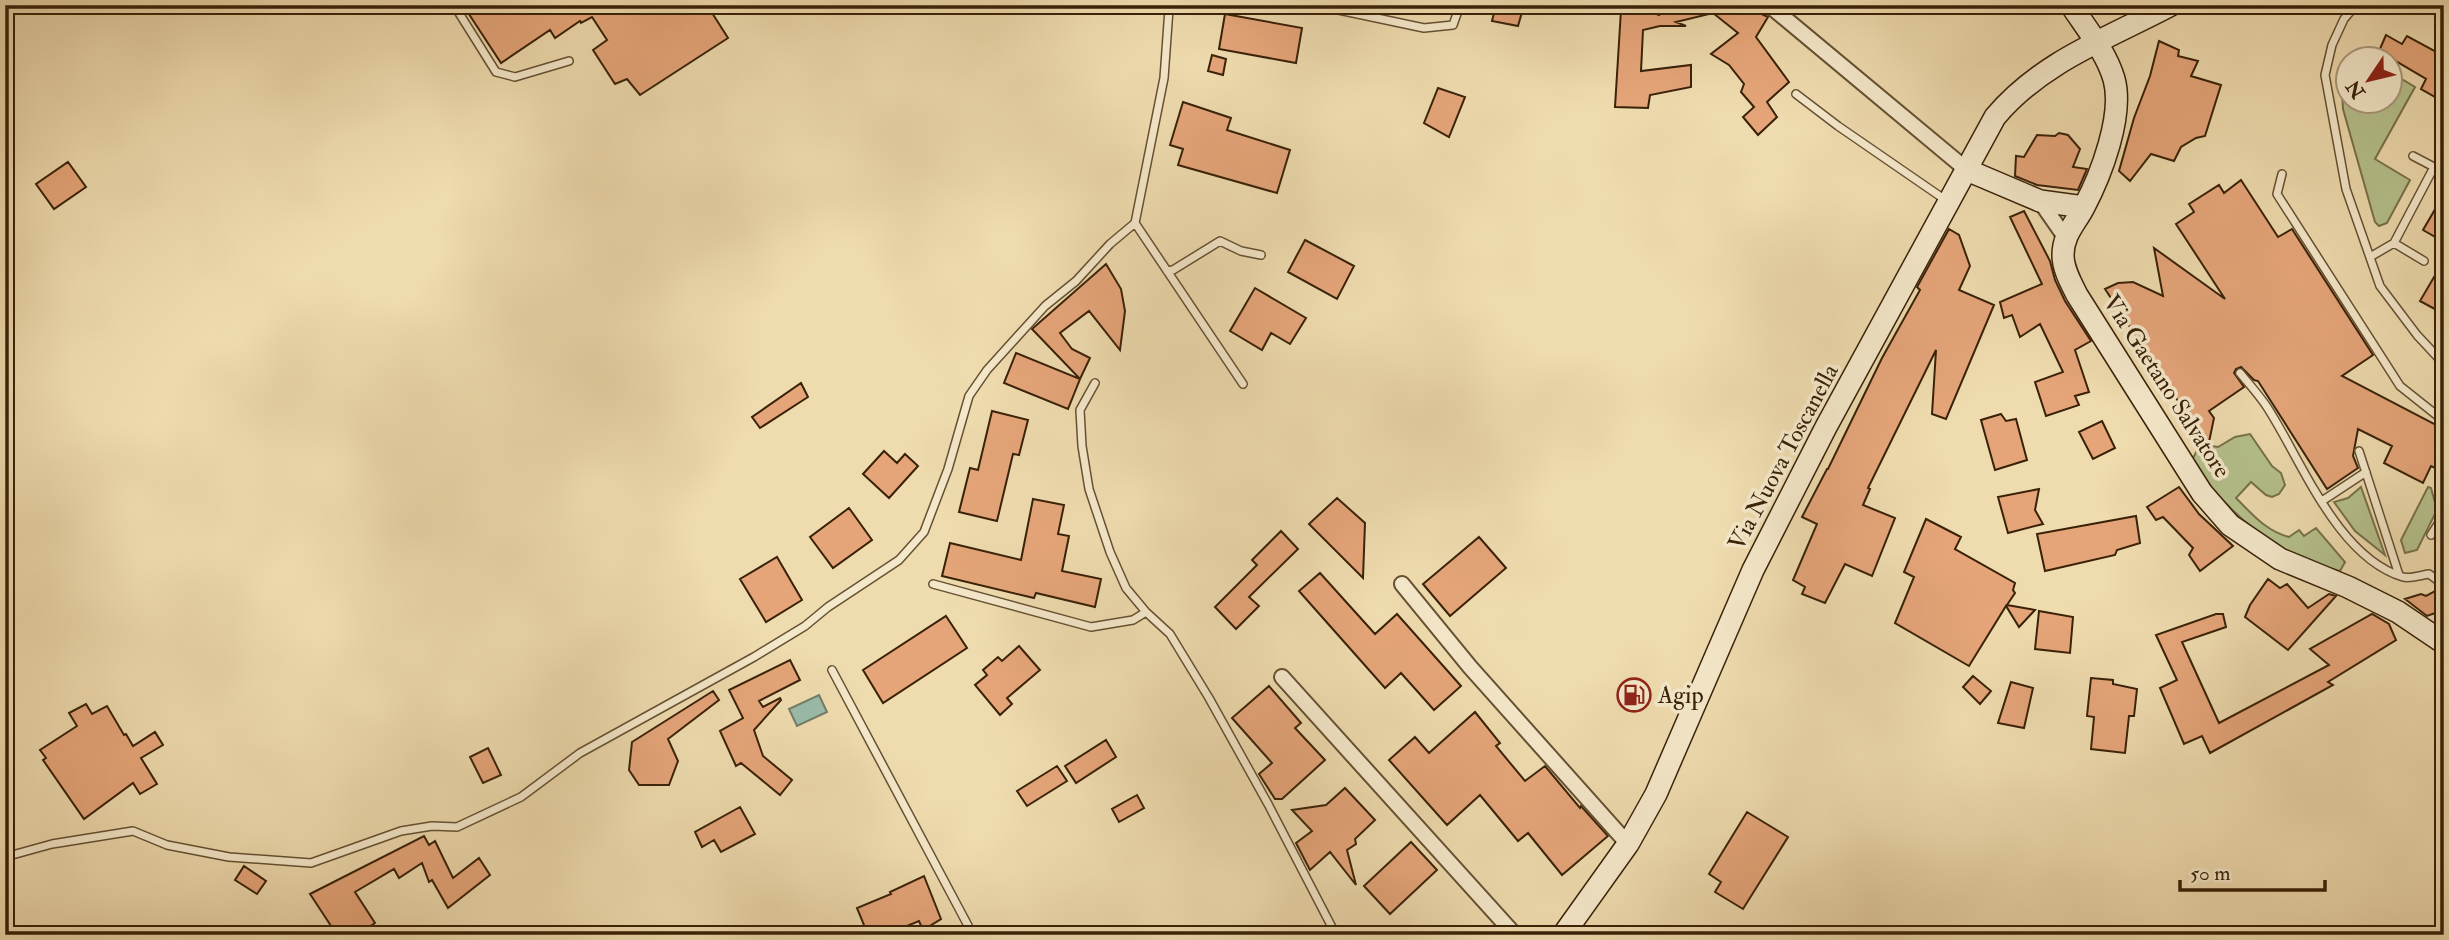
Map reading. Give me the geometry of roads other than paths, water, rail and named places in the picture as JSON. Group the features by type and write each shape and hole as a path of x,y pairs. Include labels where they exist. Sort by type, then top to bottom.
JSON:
{"main road":[{"path":"2065,237 2084,207 2098,176 2118,103 2114,78 2096,42 2071,5"},
{"name":"Via Nuova Toscanella","path":"1563,935 1628,844 1656,794 1759,558 1826,427 1995,117 2012,97 2043,73 2096,42 2171,5"},
{"path":"1967,170 2040,201 2084,207"},
{"name":"Via Gaetano Salvatore","path":"2065,237 2063,258 2066,272 2077,295 2202,493 2230,525 2280,559 2348,587 2398,612 2444,643"}],"street":[{"path":"1769,5 1967,170"},
{"path":"2040,201 2065,237"},
{"path":"1402,584 1470,667 1628,844"},
{"path":"1282,677 1515,935"}],"lane":[{"path":"454,5 496,72 515,77 569,61"},
{"path":"5,857 52,844 133,831 167,845 229,857 311,863 401,831 432,826 457,827 521,797 580,753 754,657 805,626 828,607 899,560 923,532 948,469 969,396 987,370 1045,306 1076,281 1110,244 1135,223 1164,78 1171,5"},
{"path":"1315,5 1424,28 1453,25 1460,5"},
{"path":"2356,5 2344,19 2332,45 2325,75 2346,189 2381,286 2417,335 2444,364"},
{"path":"1796,94 1838,127 1950,203"},
{"path":"2370,257 2394,243 2434,167 2413,156"},
{"path":"2282,174 2277,194 2395,378 2415,399 2444,421"},
{"path":"1135,223 1243,384"},
{"path":"1167,271 1220,241 1241,251 1261,255"},
{"path":"2394,243 2424,261"},
{"path":"2240,373 2266,405 2322,500 2350,541 2376,564 2405,578 2429,574 2444,584"},
{"path":"1095,383 1080,411 1090,489 1115,564 1126,588 1146,612 1170,634 1209,698 1280,826 1336,935"},
{"path":"2359,451 2399,575"},
{"path":"2322,500 2365,472"},
{"path":"2431,535 2444,515"},
{"path":"933,584 1091,627 1133,620 1146,612"},
{"path":"832,670 973,935"}],"place":[{"name":"Agip","path":"1634,695"}]}
